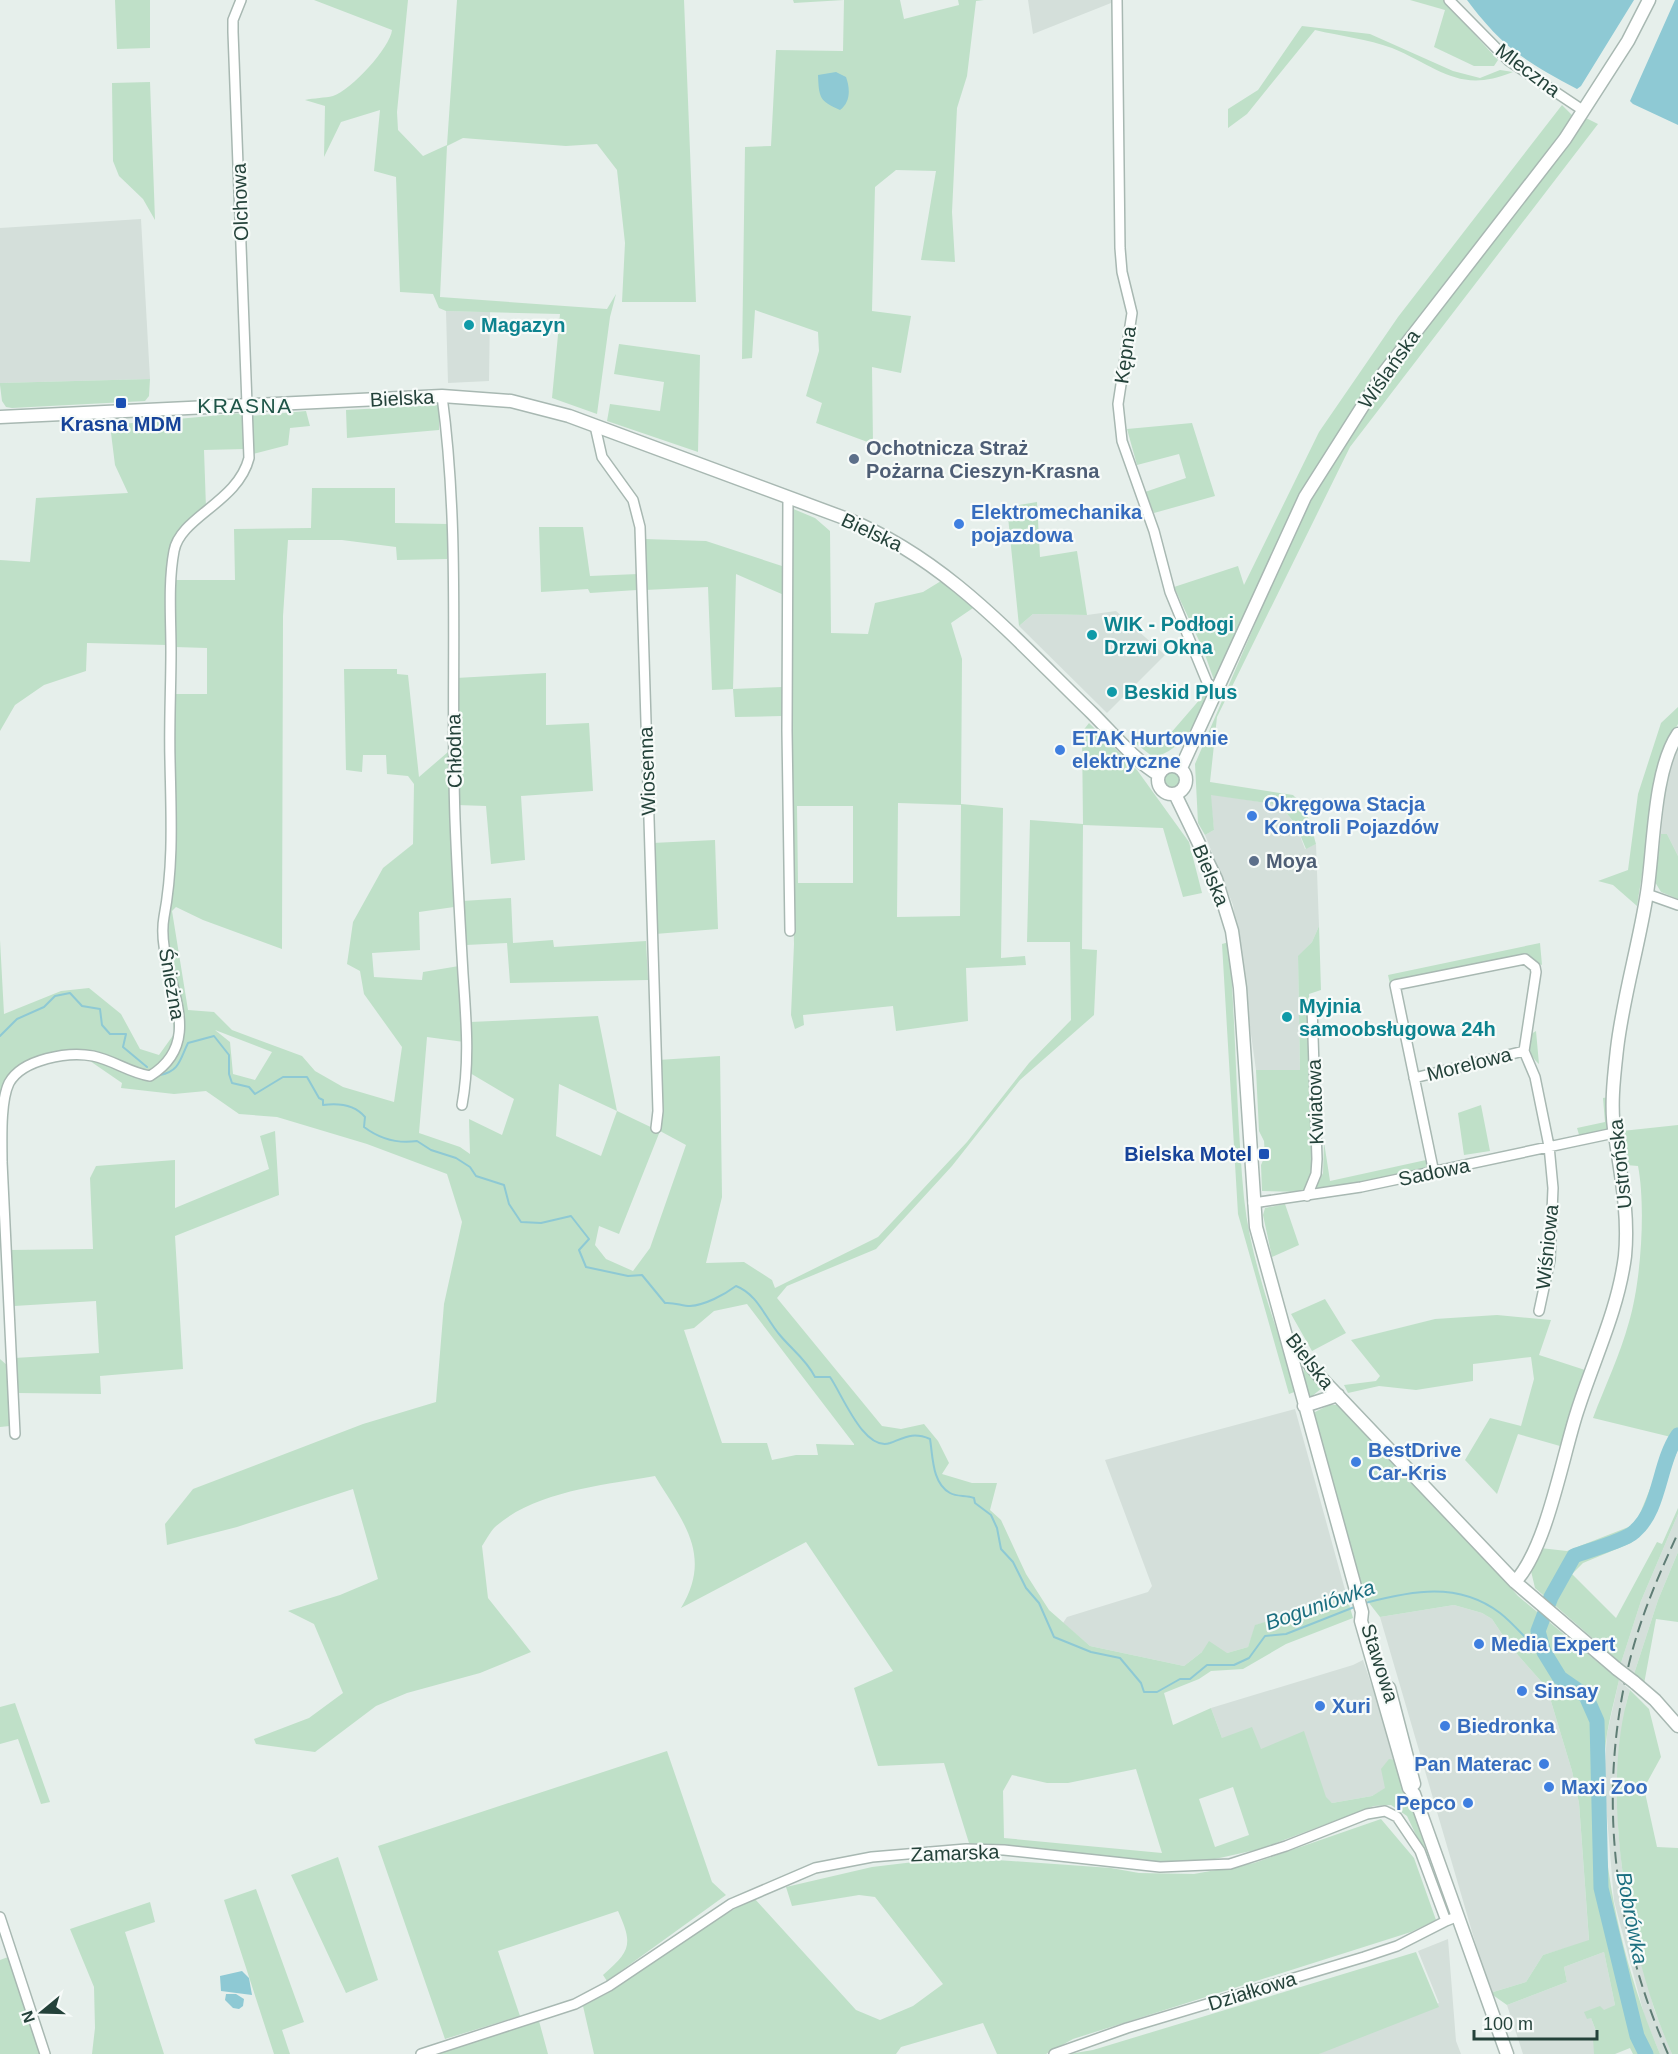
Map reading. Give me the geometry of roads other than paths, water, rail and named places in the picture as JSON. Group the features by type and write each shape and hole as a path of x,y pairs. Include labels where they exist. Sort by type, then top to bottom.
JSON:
{"street":[{"name":"Olchowa","path":"241,0 233,20 233,32 247,406"},
{"name":"Kępna","path":"1117,0 1120,248 1122,272 1132,314 1118,404 1121,432 1129,464 1154,531 1170,592 1207,682 1217,692"},
{"name":"Mleczna","path":"1449,0 1509,61 1584,111"},
{"name":"Wiślańska","path":"1181,768 1305,497 1383,374 1584,111 1628,42 1649,0"},
{"name":"Bielska","path":"0,417 442,396 511,401 595,426 879,532 931,564 964,589 1159,775"},
{"name":"Chłodna","path":"442,396 450,452 453,756 466,1023 466,1080 462,1105"},
{"name":"Śnieżna","path":"15,1434 2,1162 2,1127 8,1085 15,1076 44,1059 80,1054 96,1057 150,1076 168,1063 176,1050 181,1035 162,929 172,861 171,608 174,549 196,520 224,498 245,472 249,458 247,406"},
{"name":"Wiosenna","path":"595,426 602,457 633,500 640,527 658,1111 656,1128"},
{"path":"788,498 787,730 790,931"},
{"name":"Ustrońska","path":"1515,1582 1527,1565 1552,1502 1577,1412 1615,1306 1624,1256 1626,1206 1622,1170 1614,1133 1617,1049 1647,894 1665,761 1678,734"},
{"path":"1168,766 1181,768 1186,776 1186,785 1175,794 1163,791 1159,784 1159,775 1168,766"},
{"name":"Bielska","path":"1175,794 1215,879 1226,908 1236,952 1253,1203 1261,1253 1286,1336 1338,1395 1515,1582 1634,1682 1661,1706 1678,1726"},
{"path":"1647,894 1678,905"},
{"path":"1434,1173 1395,985 1525,959 1536,972 1524,1050"},
{"name":"Kwiatowa","path":"1307,1196 1316,1174 1317,1159 1312,1006"},
{"name":"Morelowa","path":"1414,1078 1524,1050"},
{"name":"Wiśniowa","path":"1524,1050 1535,1077 1549,1146 1553,1227 1539,1311"},
{"name":"Sadowa","path":"1253,1203 1307,1196 1434,1173 1614,1133"},
{"name":"Stawowa","path":"1286,1336 1357,1598 1375,1639 1390,1690 1412,1768 1414,1794 1451,1919 1507,2054"},
{"path":"1304,1406 1338,1395"},
{"name":"Stawowa","path":"1362,1612 1361,1621 1409,1788 1414,1794"},
{"path":"1374,1666 1390,1690"},
{"name":"Zamarska","path":"420,2054 575,2004 609,1986 731,1904 786,1879 856,1859 966,1849 1004,1850 1160,1867 1230,1864 1286,1846 1367,1814 1385,1811 1398,1817 1420,1851 1451,1919"},
{"path":"0,1917 45,2054"},
{"name":"Działkowa","path":"1054,2054 1107,2034 1364,1958 1397,1946 1451,1919"}],"water":[{"path":"1467,0 1634,0 1577,89 1516,52 1492,30"},
{"path":"1675,0 1678,0 1678,125 1630,101"},
{"path":"836,72 846,77 849,95 844,107 840,110 824,101 819,88 818,75"},
{"path":"242,1971 249,1978 252,1995 221,1991 220,1976"},
{"path":"226,1994 236,1994 244,1999 243,2006 239,2009 233,2008 225,2000"}],"waterway":[{"name":"Boguniówka","path":"0,1036 17,1019 44,1007 55,996 70,993 82,1006 100,1009 102,1025 110,1034 126,1034 123,1047 147,1067"},
{"name":"Boguniówka","path":"160,1075 176,1067 188,1043 214,1036 229,1055 229,1074 232,1083 249,1087 255,1094 283,1077 307,1077 319,1098 323,1100 323,1105 340,1104 356,1109 365,1117 364,1127 376,1135 389,1140 417,1141 431,1150 456,1158 470,1167 476,1176 504,1185 509,1204 521,1222 541,1223 571,1216 589,1239 579,1250 586,1267 628,1276 642,1275 665,1303 687,1306 702,1304 736,1286 750,1294 779,1334 803,1359 815,1377 830,1377 855,1420 871,1439 880,1443 890,1443 914,1436 930,1439 934,1469 940,1483 950,1493 974,1498 975,1503 991,1515 997,1528 1001,1549 1013,1562 1026,1588 1039,1603 1054,1637 1091,1652 1120,1658 1141,1683 1144,1692 1157,1692 1180,1679 1190,1679 1207,1665 1234,1665 1249,1658 1265,1636 1286,1634 1357,1606"},
{"name":"Bobrówka","path":"1646,2054 1637,2036 1601,1888 1597,1721 1586,1696 1560,1678 1544,1652 1538,1631 1551,1597 1574,1556 1630,1535 1643,1522 1655,1499 1666,1459 1678,1435"},
{"name":"Boguniówka","path":"1365,1603 1417,1592 1468,1596 1500,1613 1537,1649 1544,1652"}],"railway":[{"path":"1668,2054 1649,2006 1634,1957 1623,1907 1616,1856 1613,1805 1615,1754 1621,1703 1632,1652 1652,1592 1678,1533"}],"place":[{"name":"Magazyn","path":"469,325"},
{"name":"Krasna MDM","path":"121,403"},
{"name":"Ochotnicza Straż Pożarna Cieszyn-Krasna","path":"854,459"},
{"name":"Elektromechanika pojazdowa","path":"959,524"},
{"name":"WIK - Podłogi Drzwi Okna","path":"1092,635"},
{"name":"Beskid Plus","path":"1112,692"},
{"name":"ETAK Hurtownie elektryczne","path":"1060,750"},
{"name":"Okręgowa Stacja Kontroli Pojazdów","path":"1252,816"},
{"name":"Moya","path":"1254,861"},
{"name":"Myjnia samoobsługowa 24h","path":"1287,1017"},
{"name":"Bielska Motel","path":"1264,1154"},
{"name":"BestDrive Car-Kris","path":"1356,1462"},
{"name":"Media Expert","path":"1479,1644"},
{"name":"Sinsay","path":"1522,1691"},
{"name":"Xuri","path":"1320,1706"},
{"name":"Biedronka","path":"1445,1726"},
{"name":"Pan Materac","path":"1544,1764"},
{"name":"Maxi Zoo","path":"1549,1787"},
{"name":"Pepco","path":"1468,1803"}],"district":[{"name":"KRASNA","path":"245,406"}]}
